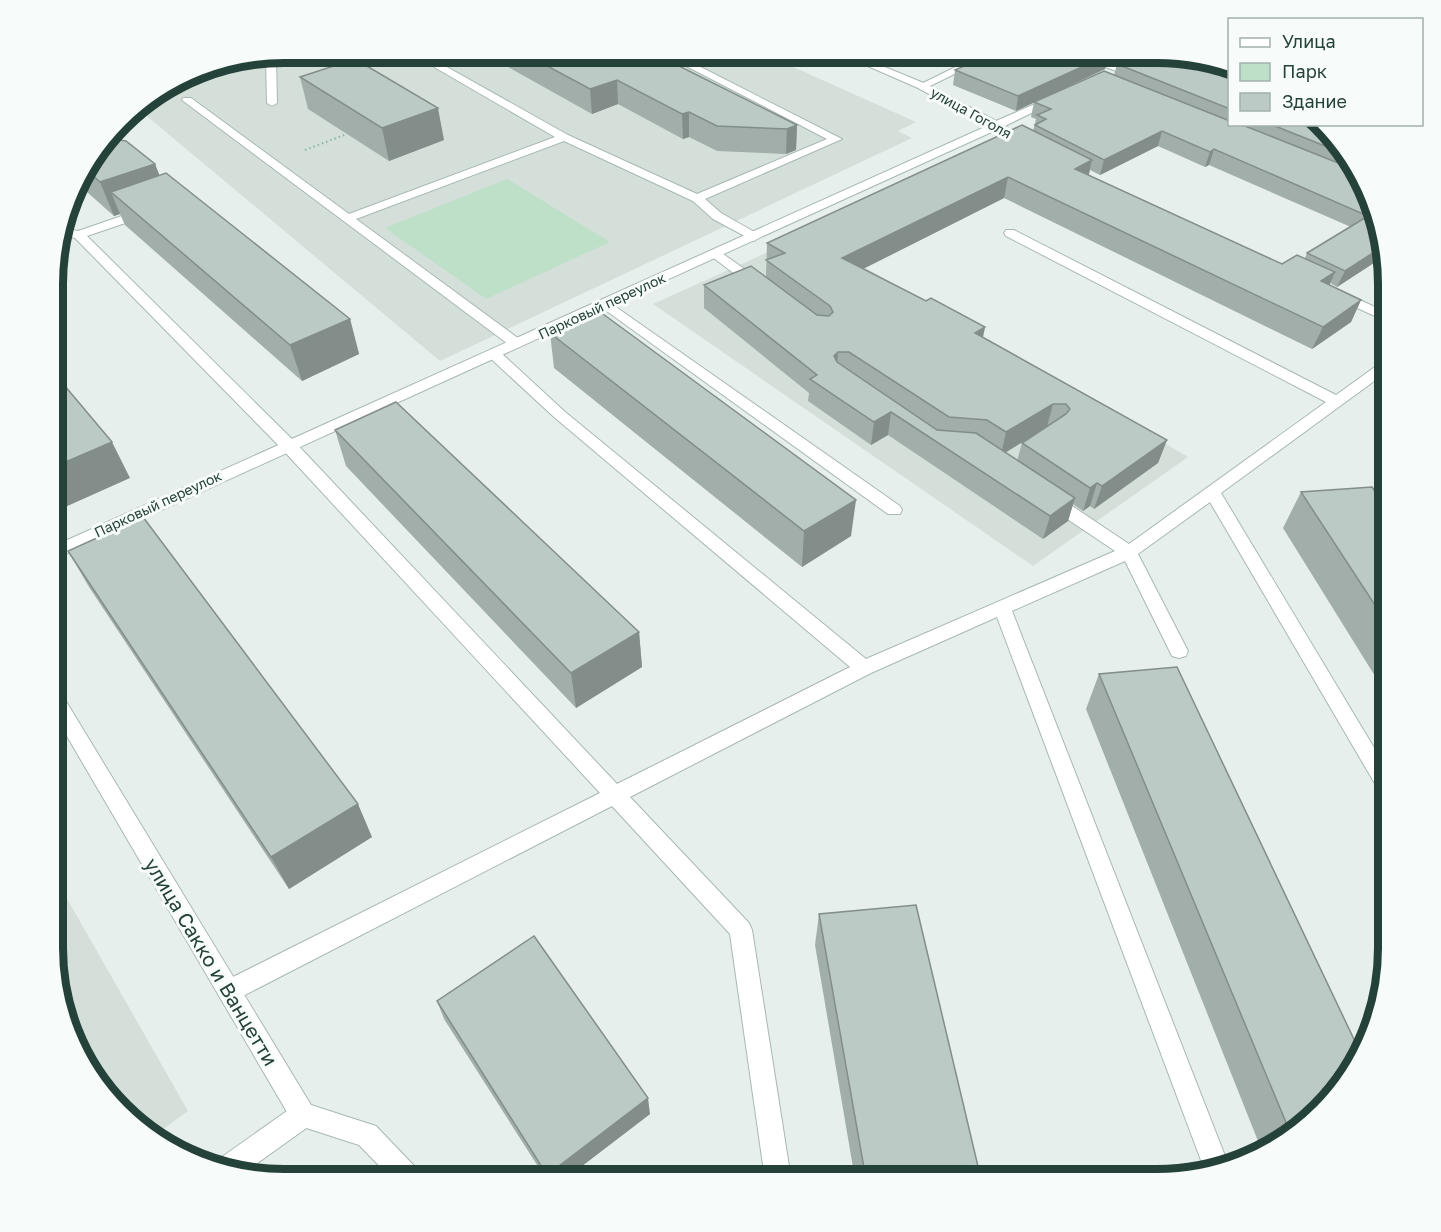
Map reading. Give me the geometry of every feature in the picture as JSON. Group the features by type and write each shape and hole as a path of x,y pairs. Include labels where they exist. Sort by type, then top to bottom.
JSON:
{"street":[{"path":"271,63 272,104"},
{"path":"433,63 564,137 697,198 717,216 754,237"},
{"path":"686,63 836,139 697,198"},
{"name":"улица Гоголя","path":"867,63 922,86 1017,138"},
{"path":"922,86 971,63"},
{"path":"1100,79 1124,66 1113,63"},
{"name":"Парковый переулок","path":"63,549 1069,93"},
{"path":"187,100 517,344"},
{"path":"346,219 564,137"},
{"path":"162,206 71,233 288,445 741,930 777,1169"},
{"path":"1010,233 1336,401"},
{"path":"716,254 769,293"},
{"path":"1324,287 1378,313"},
{"path":"606,304 894,510"},
{"path":"494,354 559,414 864,668"},
{"path":"229,991 864,668 1129,552 1378,371"},
{"path":"1040,492 1129,552 1179,651"},
{"path":"1212,492 1378,771"},
{"path":"1002,608 1214,1161"},
{"name":"улица Сакко и Ванцетти","path":"63,713 303,1115"},
{"path":"235,1163 303,1115 367,1135 399,1169"}],"path":[{"path":"271,163 347,134"}],"shaded area":[{"path":"270,63 784,63 916,122 898,131 912,138 440,361 144,114 161,100 200,80 241,67"},
{"path":"808,234 1188,457 1033,566 653,304"},
{"path":"63,892 188,1111 160,1131 118,1094 100,1071 80,1032 67,991 63,962"}],"green space":[{"path":"507,179 610,242 486,299 385,228"}],"building":[{"path":"343,63 362,63 438,108 382,128 300,77"},
{"path":"542,63 673,63 797,125 787,129 717,126 689,112 682,114 617,80 590,89"},
{"path":"971,63 1090,63 1018,96 955,70"},
{"path":"1171,63 1200,67 1228,75 1228,108 1117,64"},
{"path":"1104,71 1228,120 1228,126 1245,126 1343,165 1355,186 1367,215 1214,149 1210,152 1162,131 1104,160 1035,125 1046,119 1037,115 1051,109 1034,102"},
{"path":"1022,125 1092,160 1075,169 1282,264 1297,255 1335,272 1321,281 1361,300 1323,327 1008,177 842,258 926,301 931,298 985,327 975,333 1167,440 1102,486 1097,483 1090,488 1022,443 1066,414 1070,409 1066,404 1053,404 1006,432 987,420 949,417 849,352 838,352 834,356 837,362 937,430 976,433 1075,498 1050,516 891,412 874,422 810,379 817,375 704,285 751,266 817,315 829,316 833,312 830,306 766,260 785,253 767,243"},
{"path":"1275,126 1311,126 1331,148"},
{"path":"117,139 126,141 155,164 100,182 92,175"},
{"path":"166,173 350,319 290,345 111,192"},
{"path":"1367,217 1375,251 1345,271 1307,253"},
{"path":"599,311 856,500 804,531 550,333"},
{"path":"63,384 112,442 63,463"},
{"path":"396,402 639,632 571,673 335,430"},
{"path":"1372,487 1378,496 1378,610 1301,492"},
{"path":"143,517 358,804 271,857 68,551"},
{"path":"1177,667 1356,1044 1341,1071 1323,1094 1287,1126 1099,674"},
{"path":"916,905 979,1169 864,1169 819,914"},
{"path":"534,936 648,1098 555,1169 543,1169 437,1001"}]}
